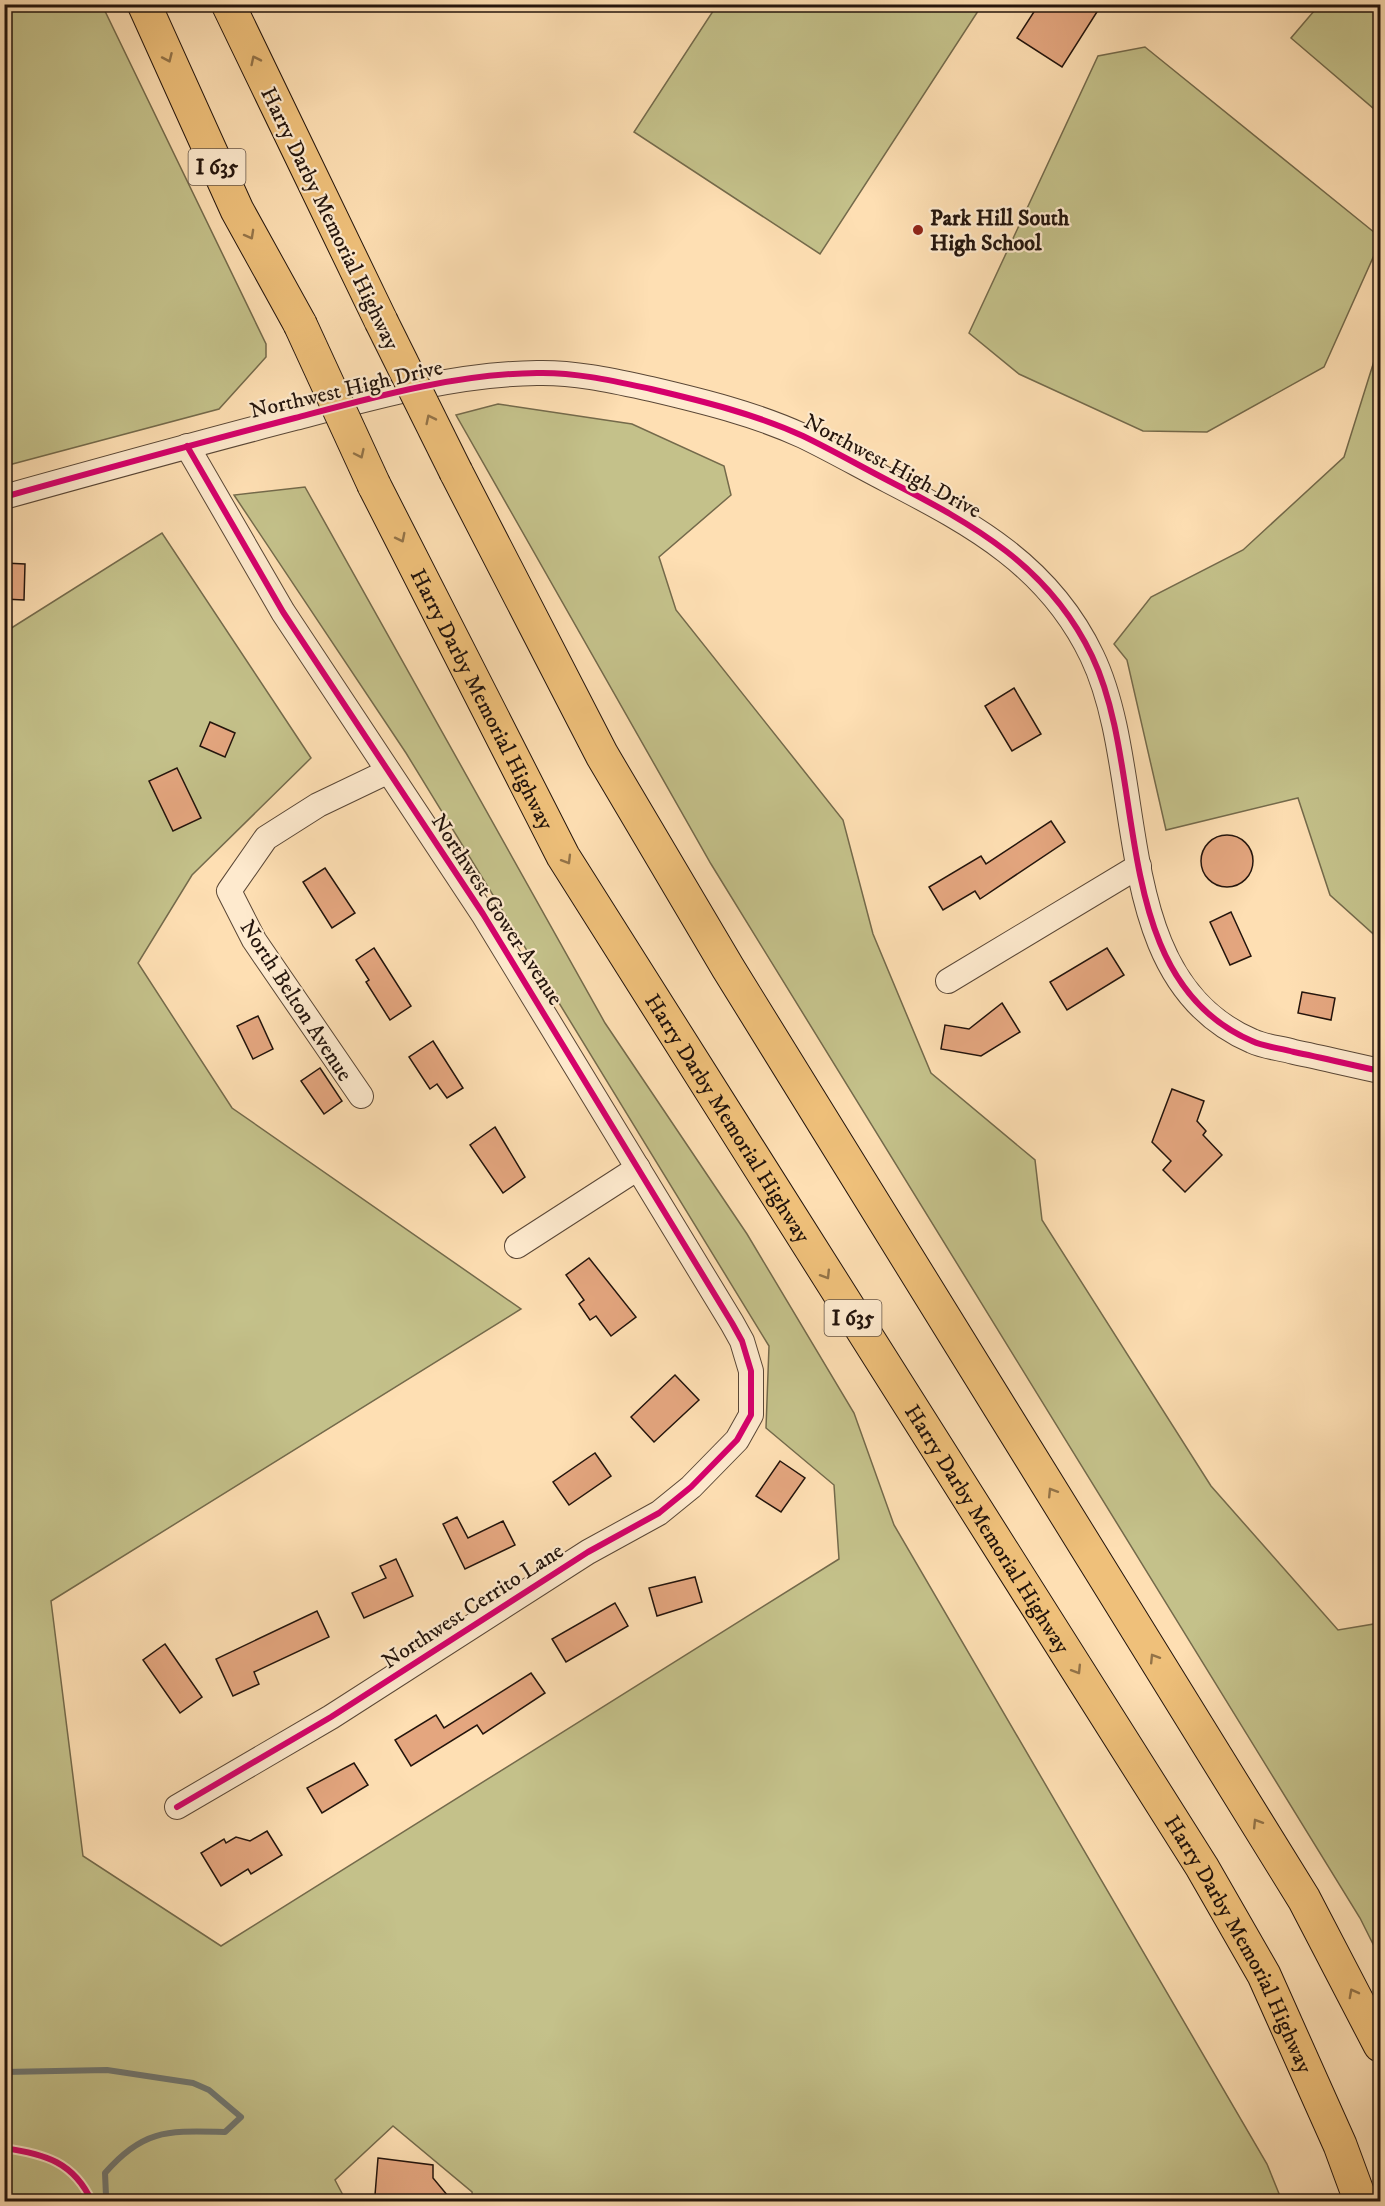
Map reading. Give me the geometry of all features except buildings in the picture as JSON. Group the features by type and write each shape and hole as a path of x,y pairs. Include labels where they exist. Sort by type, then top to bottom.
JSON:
{"highway":[{"name":"Harry Darby Memorial Highway","path":"144,4 237,210 300,324 374,485 563,856 1202,1867 1264,1975 1340,2145 1361,2202"},
{"name":"Harry Darby Memorial Highway","path":"228,4 456,472 602,755 728,968 1304,1899 1380,2045"}],"street":[{"name":"Northwest High Drive","path":"4,497 378,396 464,379 540,373 610,380 687,398 749,415 801,435 964,519 1019,561 1071,618 1094,659 1111,716 1139,866 1160,947 1184,988 1205,1011 1231,1030 1255,1042 1380,1071"},
{"name":"Northwest Gower Avenue","path":"187,446 283,612 483,914 742,1341 751,1371 752,1401"},
{"name":"North Belton Avenue","path":"361,1096 254,940 229,891 266,838 318,805 387,772"},
{"path":"948,981 1139,866"},
{"path":"516,1246 638,1168"},
{"name":"Northwest Cerrito Lane","path":"177,1807 331,1717 588,1552 659,1513 692,1487 737,1440 751,1415 752,1401"}],"shaded area":[{"path":"5,4 102,5 266,344 266,357 219,409 5,466"},
{"path":"1320,4 1380,5 1380,114 1291,38"},
{"path":"717,5 982,5 820,254 634,132"},
{"path":"1145,47 1380,237 1380,242 1324,367 1207,432 1143,431 1019,374 969,333 1098,56"},
{"path":"1380,342 1380,940 1330,895 1298,798 1166,830 1127,660 1114,644 1151,597 1243,550 1344,457"},
{"path":"498,404 632,424 724,466 731,495 659,557 676,610 843,820 873,934 931,1073 1035,1160 1042,1220 1211,1486 1338,1630 1380,1623 1380,1958 1360,1918 711,864 456,415"},
{"path":"305,487 605,1023 747,1234 854,1413 894,1525 1267,2164 1282,2201 473,2201 472,2192 393,2126 335,2180 346,2201 5,2202 5,632 162,533 311,758 192,875 138,963 232,1108 521,1309 51,1601 83,1856 221,1946 839,1559 834,1485 766,1428 769,1346 406,753 234,495"}],"waterway":[{"path":"4,2072 107,2070 193,2083 209,2090 241,2117 225,2132 159,2135 132,2147 105,2173 106,2196 113,2202"}],"cycle path":[{"path":"4,497 385,395 445,382 506,374 551,373 609,380 709,403 785,428 920,497 979,532 1031,573 1054,597 1074,624 1092,656 1109,704 1121,758 1139,870 1153,923 1174,971 1206,1012 1257,1043 1380,1071"},
{"path":"177,1807 331,1717 588,1552 659,1513 691,1487 737,1440 751,1415 751,1371 742,1341 732,1323 483,914 283,612 187,446"},
{"path":"4,2148 33,2153 57,2162 85,2188 92,2202"}],"place":[{"name":"Park Hill South High School","path":"918,230"}]}
